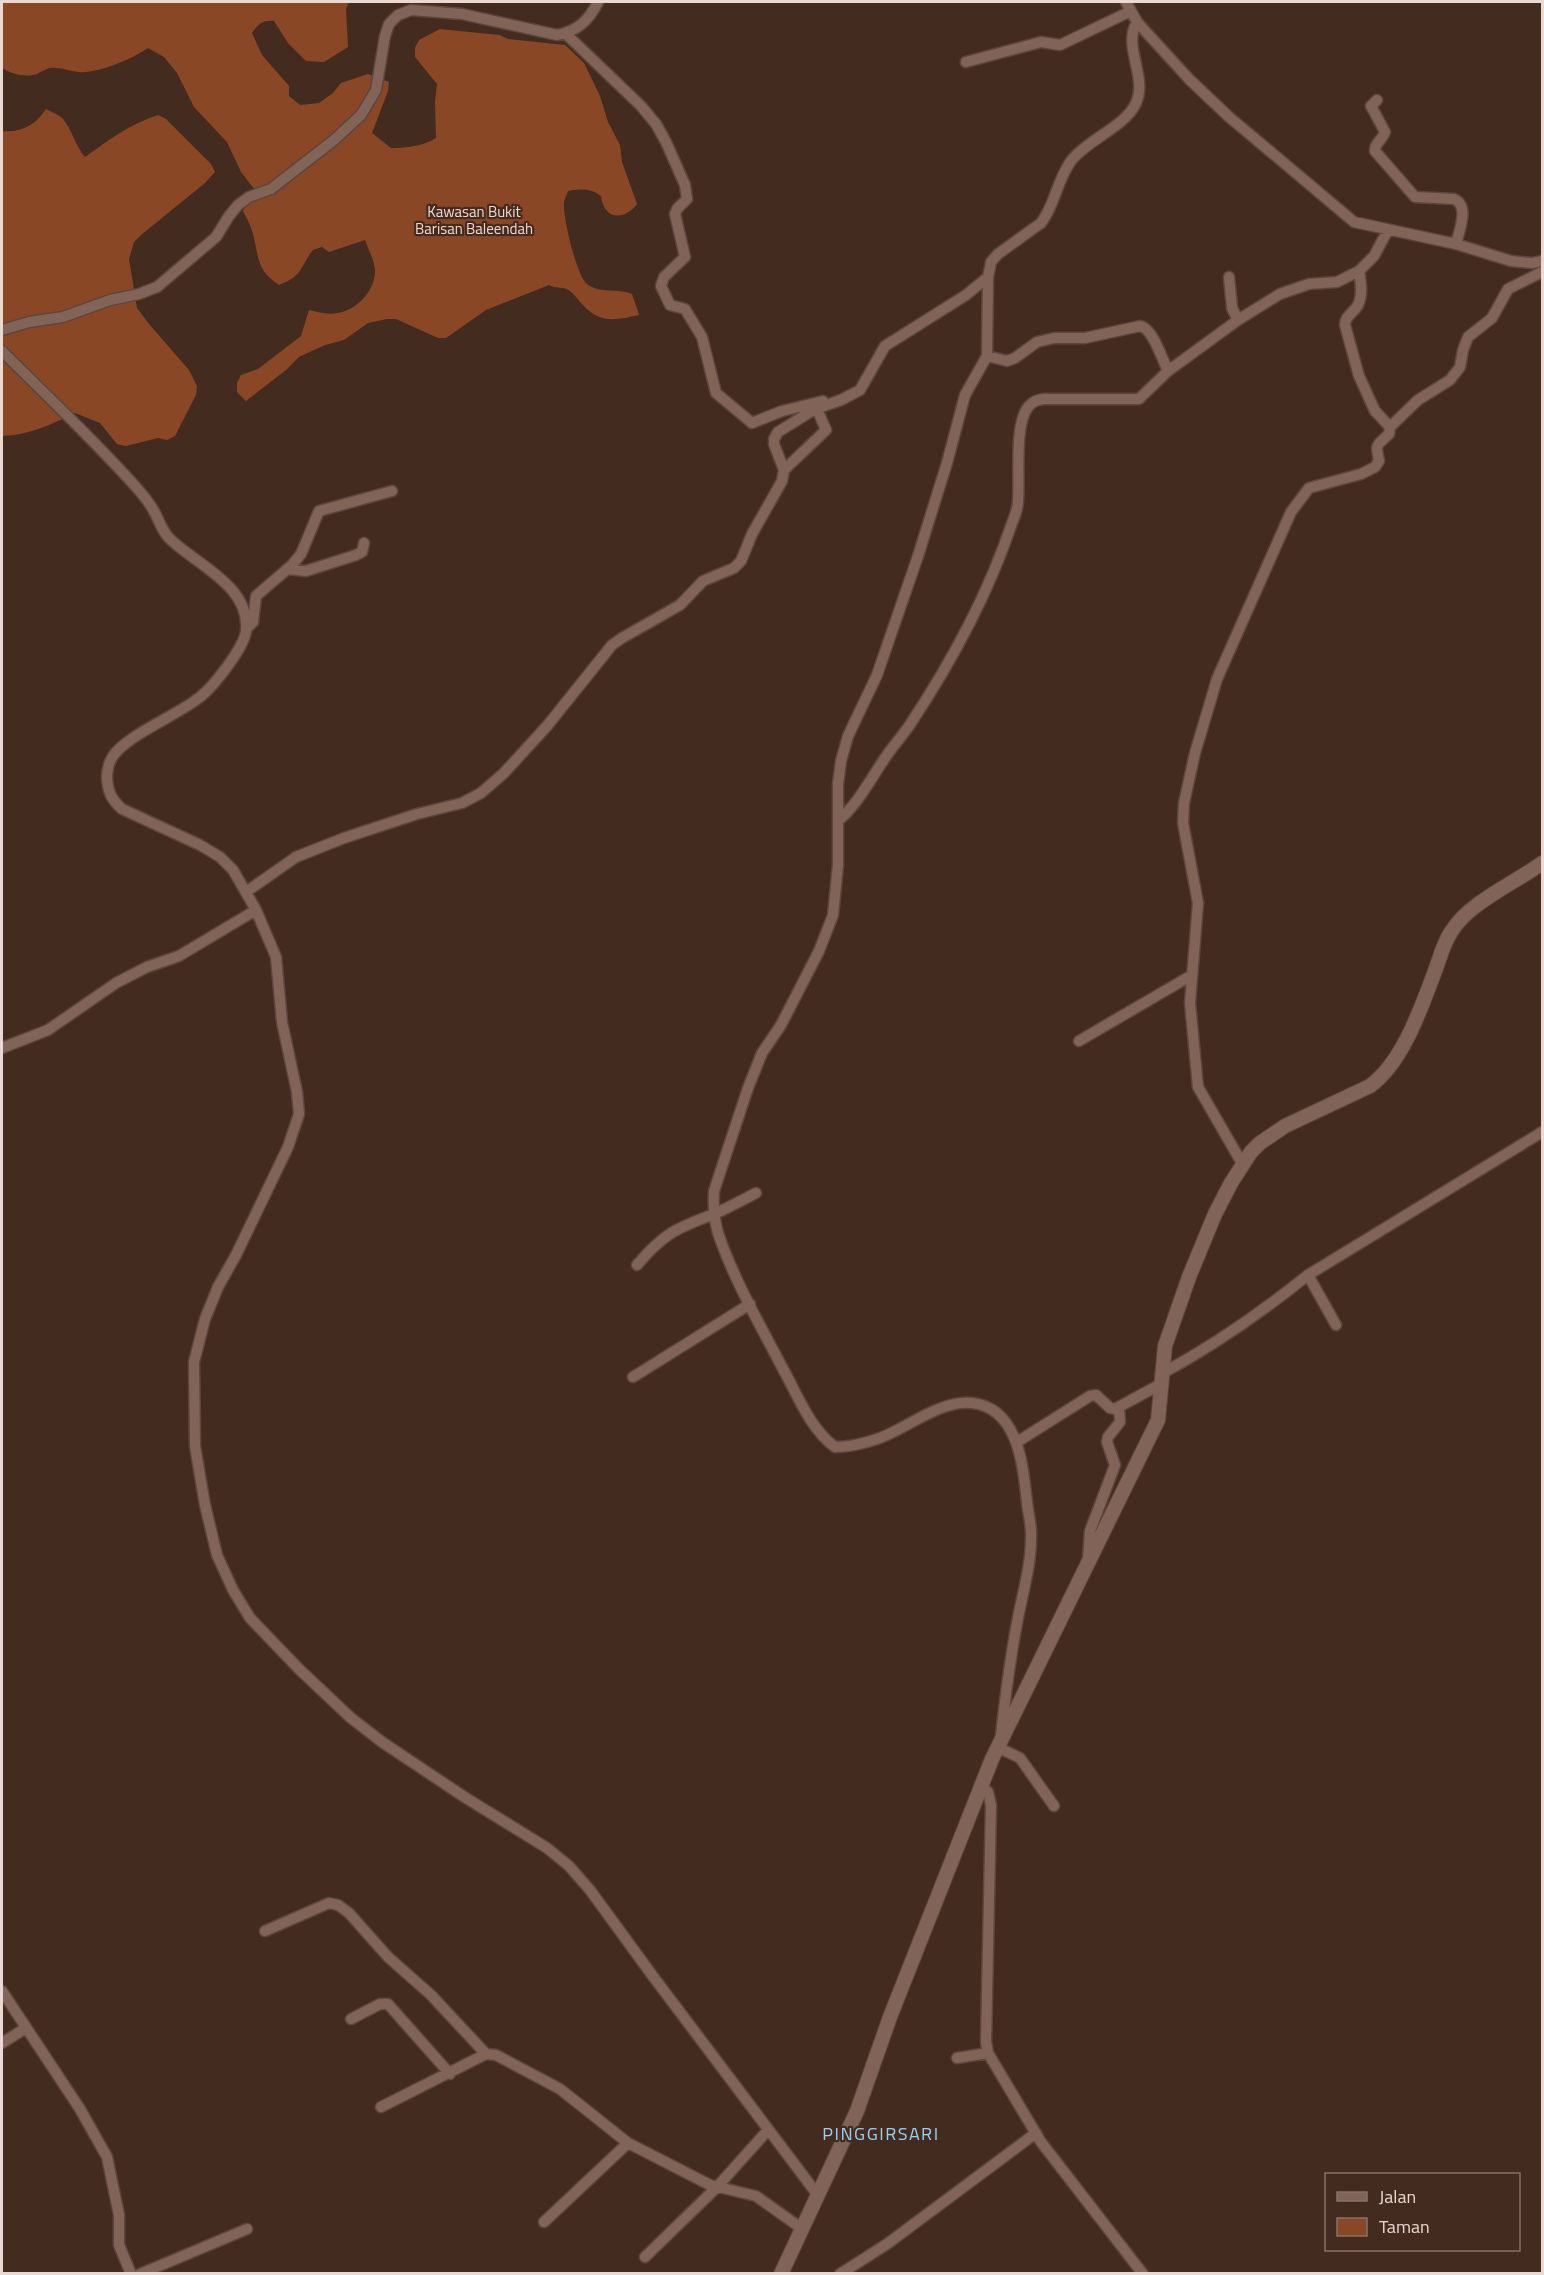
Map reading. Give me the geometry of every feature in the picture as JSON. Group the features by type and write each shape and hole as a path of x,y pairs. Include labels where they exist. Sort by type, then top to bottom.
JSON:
{"street":[{"path":"2,330 29,322 63,317 110,300 139,294 157,287 216,237 238,205 249,197 271,189 334,140 361,115 376,90 385,36 389,24 398,15 411,10 462,14 557,35 566,34 584,24 598,2"},
{"path":"966,62 1041,42 1060,45 1128,6 1137,22 1189,79 1228,116 1349,219 1363,226 1456,244 1511,261 1532,264 1542,261"},
{"path":"998,1745 1008,1673 1029,1566 1032,1536 1022,1460 1017,1442 998,1415 987,1407 961,1403 941,1409 881,1437 846,1447 835,1447 820,1434 750,1304 718,1232 714,1214 714,1191 718,1174 762,1053 781,1025 819,951 833,915 837,885 839,773 848,736 877,675 918,556 947,463 964,395 987,356 988,278 991,262 1046,217 1057,188 1072,160 1127,115 1136,103 1139,79 1132,43 1133,29 1137,22"},
{"path":"566,34 641,106 656,124 685,185 687,198 676,209 675,214 686,257 664,277 661,286 670,305 686,310 701,333 718,395 752,423 782,411 821,401 863,386"},
{"path":"1377,100 1371,106 1384,126 1385,132 1375,151 1415,196 1454,199 1462,207 1456,244"},
{"path":"838,821 847,814 871,783 885,758 908,728 976,614 1018,507 1019,453 1026,409 1035,401 1044,399 1139,399 1168,370 1238,320 1285,291 1309,284 1337,282 1359,271 1374,256 1388,230"},
{"path":"1359,271 1361,283 1358,304 1347,317 1345,325 1359,376 1375,411 1390,427"},
{"path":"1243,1165 1198,1087 1190,1003 1198,903 1183,823 1184,803 1195,753 1217,679 1293,508 1309,488 1326,482 1338,482 1375,467 1379,461 1377,443 1389,434 1390,427 1418,400 1450,380 1460,367 1462,350 1468,337 1492,318 1508,289 1542,272"},
{"path":"1229,277 1232,308 1238,320"},
{"path":"246,892 296,858 354,834 417,814 462,803 481,793 504,773 547,726 612,645 680,605 703,581 734,568 741,561 752,534 782,481 784,470 774,444 776,434 817,409 855,393 863,386 885,346 966,295 988,278"},
{"path":"987,356 1007,361 1037,342 1054,338 1085,338 1140,326 1146,327 1150,333 1168,370"},
{"path":"2,351 84,431 149,502 167,536 231,589 241,602 246,618 246,633 216,683 199,698 134,738 113,755 107,770 108,787 112,800 122,809 190,839 220,857 233,870 246,892 276,957 282,1022 297,1092 299,1114 288,1146 236,1255 218,1287 205,1318 194,1362 195,1446 217,1555 233,1590 250,1618 351,1718 382,1742 466,1798 547,1848 569,1866 590,1890 817,2194"},
{"path":"784,470 826,430 817,409"},
{"path":"246,629 252,622 256,596 287,569 300,554 319,511 392,491"},
{"path":"287,569 306,571 356,555 362,552 364,543"},
{"path":"784,2272 801,2228 857,2111 890,2017 980,1785 1158,1420 1165,1346 1189,1277 1215,1214 1243,1165 1260,1143 1277,1132 1341,1102 1370,1086 1381,1077 1392,1063 1420,1010 1445,942 1454,927 1480,904 1542,863"},
{"path":"2,1048 48,1030 116,983 147,967 179,956 256,910"},
{"path":"1079,1041 1192,975"},
{"path":"1017,1442 1093,1395 1099,1397 1112,1409 1119,1408 1282,1296 1308,1275 1542,1132"},
{"path":"637,1265 654,1245 684,1224 714,1214 756,1193"},
{"path":"1308,1275 1336,1325"},
{"path":"633,1377 750,1304"},
{"path":"1088,1560 1090,1531 1115,1465 1107,1442 1108,1437 1120,1422 1119,1408"},
{"path":"998,1745 1020,1758 1054,1806"},
{"path":"980,1785 988,1792 991,1805 986,2042 988,2053 1036,2133 1143,2274"},
{"path":"265,1930 329,1903 338,1905 349,1913 388,1957 431,1995 486,2054"},
{"path":"2,1991 80,2109 107,2157 119,2214 119,2245 131,2274"},
{"path":"351,2019 380,2004 387,2004 450,2074"},
{"path":"2,2043 26,2028"},
{"path":"957,2058 988,2053"},
{"path":"381,2107 486,2054 496,2055 560,2089 628,2144 717,2187 756,2196 801,2228"},
{"path":"645,2257 717,2187 768,2130"},
{"path":"840,2274 887,2244 1036,2133"},
{"path":"544,2222 628,2144"},
{"path":"140,2274 247,2229"}],"green space":[{"name":"Kawasan Bukit Barisan Baleendah","path":"2,2 349,2 346,9 348,47 324,62 306,61 288,43 274,21 261,23 252,33 262,55 289,86 289,96 300,105 319,103 333,93 341,83 368,74 389,82 388,91 372,133 391,148 415,146 436,138 437,84 415,57 415,48 419,40 440,29 565,45 584,63 600,96 608,122 620,145 622,162 637,204 626,213 615,215 606,210 601,196 597,193 585,190 568,191 564,211 571,247 579,271 587,284 597,289 632,294 639,315 616,319 602,318 589,311 568,289 549,285 486,310 446,338 438,338 396,319 368,323 344,340 325,345 299,357 246,401 237,392 237,383 241,375 258,369 301,336 309,310 330,314 344,311 357,304 368,293 372,286 375,267 365,240 329,252 322,247 313,250 297,274 279,285 262,268 252,231 243,211 255,190 241,172 227,142 194,107 177,73 164,57 148,48 124,61 95,71 78,72 54,68 33,75 12,73 2,68"},
{"path":"46,109 63,119 85,157 129,128 158,115 166,119 211,164 215,172 134,242 129,259 137,308 189,370 197,386 196,395 175,436 167,440 158,438 126,446 117,444 100,423 75,413 30,431 2,436 2,131 15,131 33,124"}],"district":[{"name":"PINGGIRSARI","path":"881,2133"}]}
